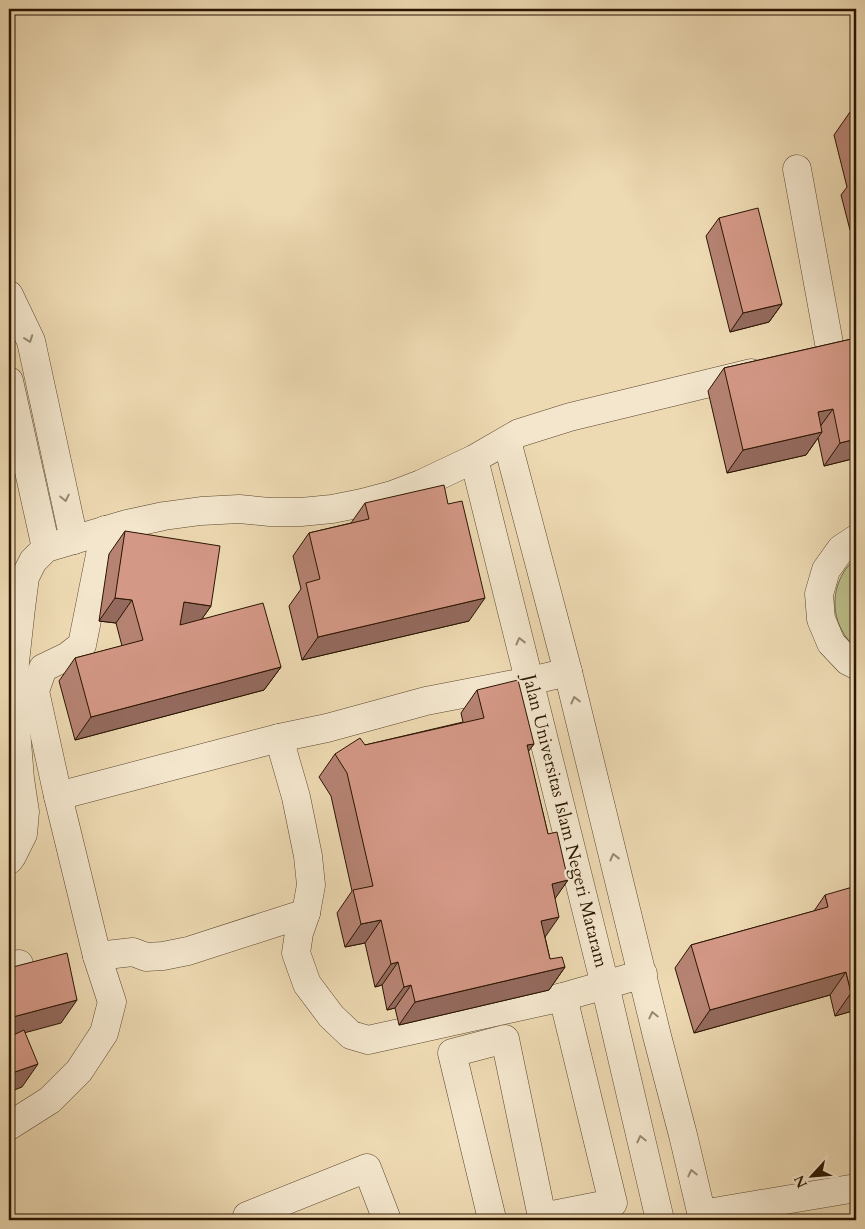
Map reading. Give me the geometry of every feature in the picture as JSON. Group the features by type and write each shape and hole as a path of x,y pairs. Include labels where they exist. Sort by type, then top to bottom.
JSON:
{"lane":[{"path":"797,169 821,356 856,346"},
{"path":"9,295 31,341 74,540"},
{"path":"9,860 23,834 25,812 20,779 14,704 15,662 20,617 26,576 33,561 46,548 127,524 164,516 201,511 240,509 270,512 301,512 332,509 362,503 392,495 421,484 507,441 519,433 570,417 773,368"},
{"path":"9,381 46,548"},
{"path":"507,441 568,672 703,1217 856,1188"},
{"name":"Jalan Universitas Islam Negeri Mataram","path":"474,458 606,985 660,1220"},
{"path":"9,1126 50,1100 79,1071 104,1033 112,1002 97,956 58,796 35,691 43,668 68,656 82,645 105,530"},
{"path":"856,538 841,549 826,570 819,594 820,619 831,643 848,661 856,665"},
{"path":"58,796 280,738 327,728 426,700 568,672"},
{"path":"280,738 296,797 308,856 311,884 296,953 307,984 331,1016 351,1034 368,1040 563,997 643,974"},
{"path":"97,956 133,952 146,957 188,951 306,912"},
{"path":"492,1219 452,1054 505,1039 542,1217 613,1203 563,997"},
{"path":"248,1220 247,1216 367,1168 387,1220"}],"green space":[{"path":"856,558 856,648 842,631 838,621 835,601 836,590 840,580 846,568"}],"building":[{"path":"856,111 856,135 850,112"},
{"path":"758,208 782,304 743,313 719,218"},
{"path":"856,338 856,439 840,443 833,409 818,412 822,432 743,450 724,368"},
{"path":"444,485 448,504 462,501 485,598 318,637 306,583 320,579 309,533 369,519 365,503"},
{"path":"125,531 220,546 211,606 184,602 180,625 263,603 281,667 91,717 75,658 143,640 132,600 115,598"},
{"path":"518,680 534,744 527,745 548,834 557,832 568,880 552,884 559,917 541,921 550,959 562,957 565,967 415,1002 411,985 404,987 398,962 391,964 381,920 361,924 353,890 373,886 347,773 335,754 360,738 365,745 484,718 477,690"},
{"path":"856,886 856,991 851,993 846,972 710,1010 691,945 828,907 825,895"},
{"path":"67,953 77,1000 9,1018 9,968"},
{"path":"24,1030 38,1064 9,1074 9,1037"}]}
